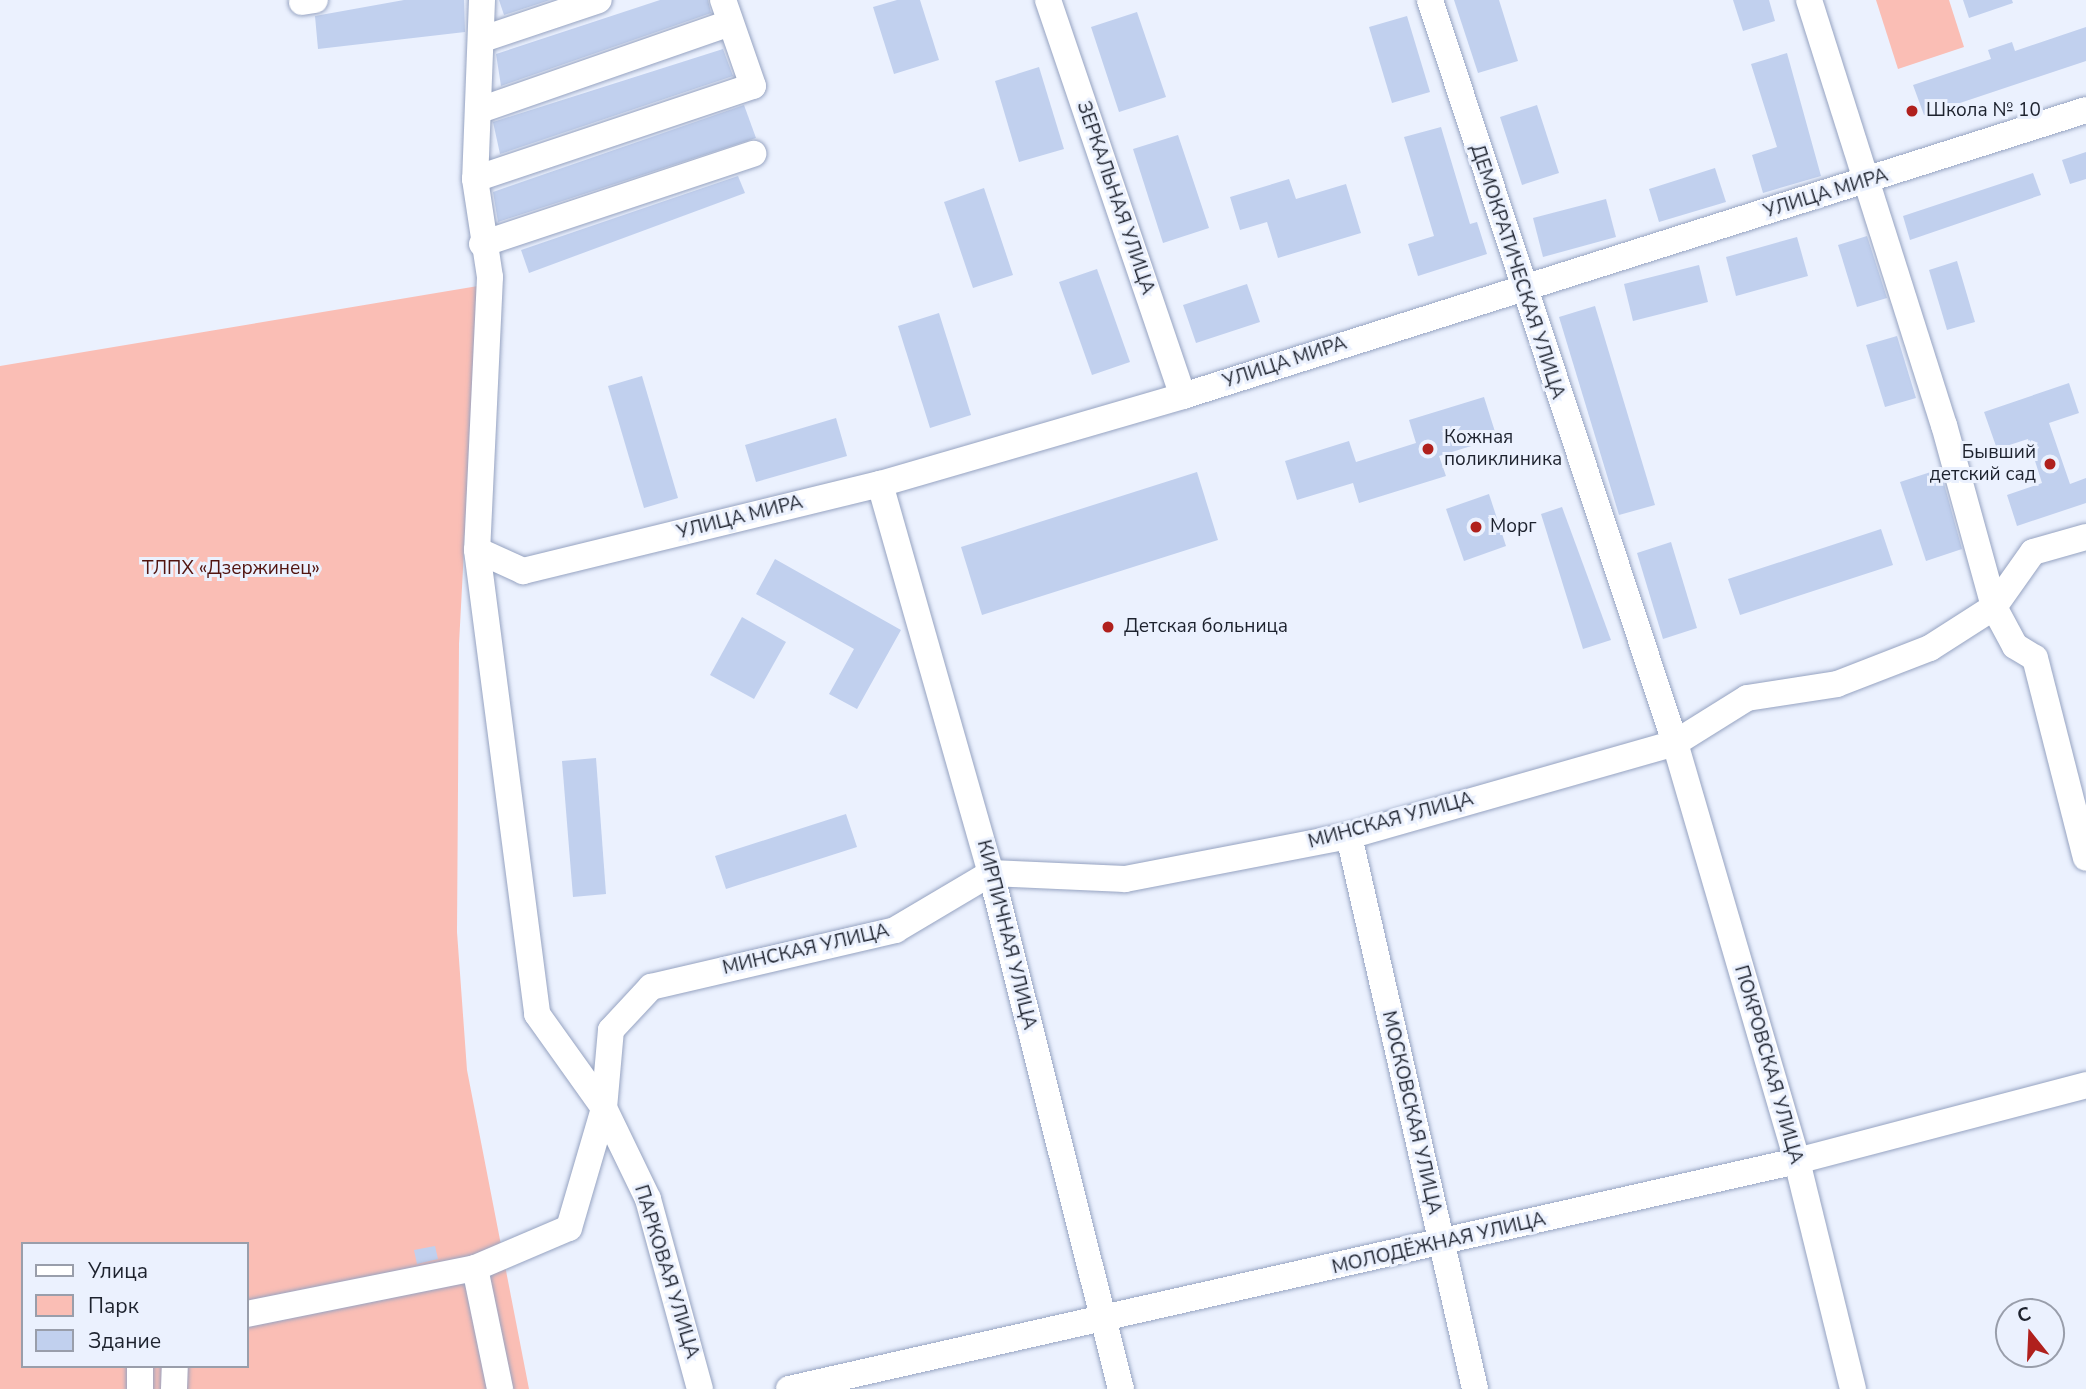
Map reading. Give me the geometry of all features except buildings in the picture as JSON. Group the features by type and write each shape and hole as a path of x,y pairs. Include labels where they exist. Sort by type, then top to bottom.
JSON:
{"street":[{"path":"477,550 490,277 482,244 475,179 483,39 482,0"},
{"path":"483,39 599,0"},
{"name":"ЗЕРКАЛЬНАЯ УЛИЦА","path":"1048,0 1183,396"},
{"name":"ДЕМОКРАТИЧЕСКАЯ УЛИЦА","path":"1430,0 1520,287 1675,743"},
{"path":"1809,0 1867,182 1994,607 2015,646 2035,658 2086,858"},
{"path":"475,179 753,86 726,12 480,110"},
{"name":"УЛИЦА МИРА","path":"477,550 523,571 880,484 1183,396 1520,287 1867,182 2086,110"},
{"path":"482,244 753,154"},
{"name":"КИРПИЧНАЯ УЛИЦА","path":"880,484 992,873 1121,1389"},
{"name":"МИНСКАЯ УЛИЦА","path":"604,1108 611,1030 651,987 895,930 992,873 1125,879 1349,836 1675,743 1747,698 1837,684 1930,648 1994,607 2033,552 2086,537"},
{"name":"ПАРКОВАЯ УЛИЦА","path":"477,550 537,1014 604,1108 648,1199 700,1389"},
{"name":"ПОКРОВСКАЯ УЛИЦА","path":"1675,743 1797,1161 1853,1389"},
{"name":"МОСКОВСКАЯ УЛИЦА","path":"1349,836 1475,1389"},
{"name":"МОЛОДЁЖНАЯ УЛИЦА","path":"789,1389 1103,1321 1797,1161 2086,1085"},
{"path":"248,1314 475,1268 569,1228 604,1108"},
{"path":"475,1268 500,1389"},
{"path":"140,1368 140,1389"},
{"path":"174,1389 175,1368"}],"green space":[{"path":"1876,0 1949,0 1964,47 1898,69"},
{"name":"ТЛПХ «Дзержинец»","path":"478,286 459,644 457,932 467,1070 529,1389 0,1389 0,366"}],"place":[{"name":"Школа № 10","path":"1912,111"},
{"name":"Кожная поликлиника","path":"1428,449"},
{"name":"Бывший детский сад","path":"2050,464"},
{"name":"Морг","path":"1476,527"},
{"name":"Детская больница","path":"1108,627"}]}
